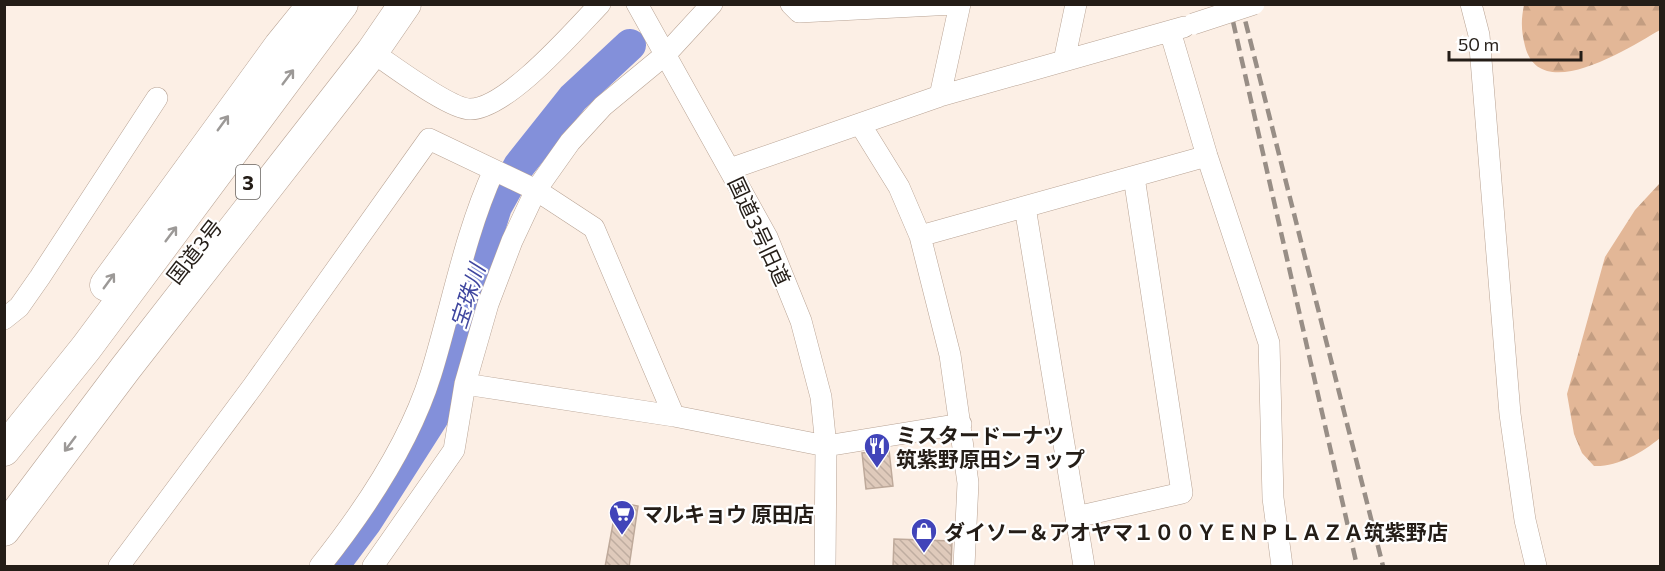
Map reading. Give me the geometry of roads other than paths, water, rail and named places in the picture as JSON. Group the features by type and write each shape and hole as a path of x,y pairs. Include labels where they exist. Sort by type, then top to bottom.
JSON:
{"highway":[{"path":"4,420 50,363 280,46 314,4"},
{"name":"国道3号","path":"4,450 108,358 342,4"},
{"name":"国道3号","path":"4,494 288,130 380,4"},
{"path":"4,530 105,397 108,358 372,52 405,4"}],"street":[{"path":"372,52 448,102 470,109 501,100 600,4"},
{"path":"637,4 730,169"},
{"path":"373,567 454,450 465,384 488,304 512,241 536,190 570,142 603,106 666,54 712,4"},
{"path":"791,4 800,12 954,4"},
{"path":"940,96 960,4"},
{"path":"1064,62 1076,4"},
{"name":"国道3号旧道","path":"825,567 826,446 821,397 801,321 766,237 730,169 940,96 1170,31 1254,4"},
{"path":"1471,4 1479,35 1510,414 1525,520 1536,567"},
{"path":"1170,31 1207,156 1269,343 1273,498 1282,567"},
{"path":"4,320 19,307 40,277 157,98"},
{"path":"860,124 899,186 920,236 950,355 968,483 964,567"},
{"path":"118,567 253,386 429,139 536,190 594,228 674,416"},
{"path":"920,236 1207,156"},
{"path":"320,567 369,498 403,438 430,377 474,220 494,170"},
{"path":"1076,517 1182,494 1134,177"},
{"path":"1025,207 1084,567"},
{"path":"465,384 674,416 826,446 961,424"}],"waterway":[{"name":"宝珠川","path":"333,566 366,522 433,417 446,364 496,207 519,166 573,98 630,45"}],"railway":[{"path":"1229,4 1357,566"},
{"path":"1241,4 1383,566"}],"place":[{"name":"ミスタードーナツ 筑紫野原田ショップ","path":"877,469"},
{"name":"マルキョウ 原田店","path":"622,536"},
{"name":"ダイソー＆アオヤマ１００ＹＥＮＰＬＡＺＡ筑紫野店","path":"924,554"}]}
